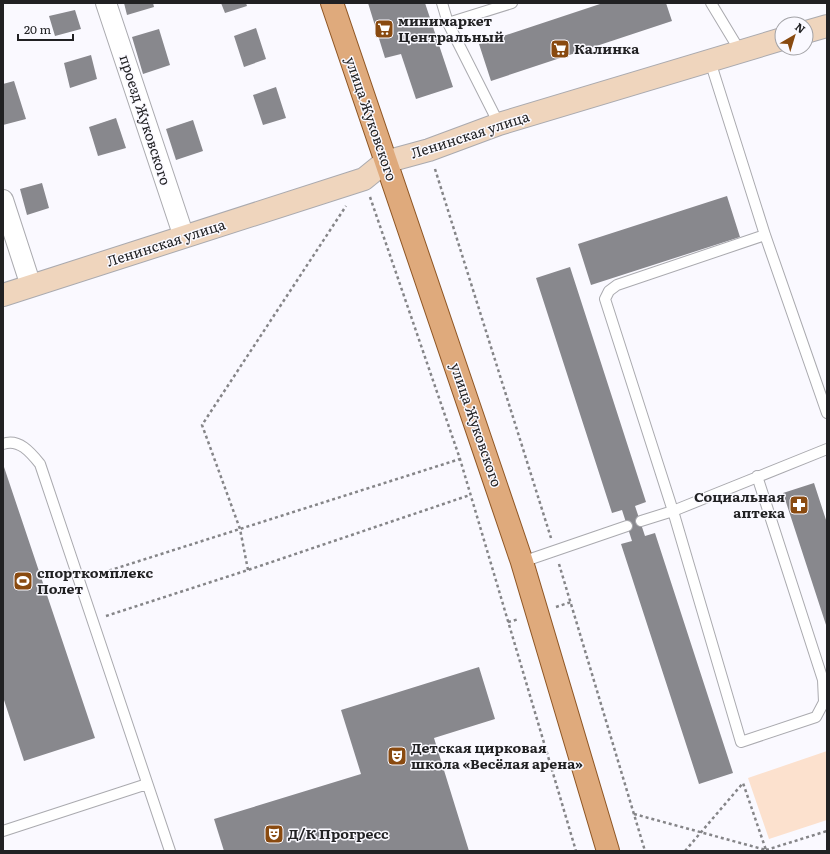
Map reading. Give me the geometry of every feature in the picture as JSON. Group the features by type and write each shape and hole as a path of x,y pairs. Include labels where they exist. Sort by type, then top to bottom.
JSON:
{"main road":[{"name":"улица Жуковского","path":"332,3 522,562 608,851"},
{"path":"814,30 827,26"},
{"name":"Ленинская улица","path":"3,295 364,179 385,162 429,150 499,124 774,41"}],"street":[{"name":"проезд Жуковского","path":"106,3 184,237"},
{"path":"3,200 31,286"}],"lane":[{"path":"442,3 448,23 499,124"},
{"path":"448,23 512,3"},
{"path":"711,3 740,51"},
{"path":"710,61 765,235 827,413"},
{"path":"758,476 823,680 824,702 816,718 741,742 673,511 605,299 609,291 617,285 765,235"},
{"path":"3,444 8,442 26,448 40,464 94,620 170,851"},
{"path":"640,521 673,511 758,476 827,450"},
{"path":"522,562 627,526"},
{"path":"3,831 147,784"}],"path":[{"path":"429,150 555,550 645,851"},
{"path":"364,179 460,458 576,851"},
{"path":"248,570 240,529 202,425 346,206"},
{"path":"80,580 460,458"},
{"path":"94,620 470,495"},
{"path":"685,851 743,783 765,851"},
{"path":"634,814 765,851 827,831"}],"shaded area":[{"path":"827,751 827,820 769,839 748,778"}],"building":[{"path":"124,3 153,3 154,7 127,15"},
{"path":"221,3 246,3 247,6 225,13"},
{"path":"368,3 425,3 453,87 416,99 401,54 385,58"},
{"path":"603,3 666,3 672,21 491,81 479,44"},
{"path":"75,10 81,29 55,36 49,16"},
{"path":"256,28 266,59 244,67 234,36"},
{"path":"159,29 170,65 143,74 132,37"},
{"path":"91,55 97,79 70,88 64,63"},
{"path":"14,81 26,119 3,125 3,84"},
{"path":"276,87 286,118 263,125 253,95"},
{"path":"116,118 126,148 98,156 89,127"},
{"path":"193,120 203,151 176,160 166,129"},
{"path":"42,183 49,208 27,215 20,189"},
{"path":"727,196 740,237 591,285 578,244"},
{"path":"570,267 646,502 635,506 645,536 655,533 733,773 699,784 621,544 632,541 622,510 612,513 536,278"},
{"name":"спорткомплекс Полет","path":"3,464 95,738 24,761 3,697"},
{"path":"814,483 827,523 827,628 783,493"},
{"name":"Детская цирковая школа «Весёлая арена»","path":"479,667 495,719 434,738 469,851 224,851 214,819 361,774 341,710"}],"place":[{"name":"минимаркет Центральный","path":"384,29"},
{"name":"Калинка","path":"560,49"},
{"name":"Социальная аптека","path":"799,505"},
{"name":"спорткомплекс Полет","path":"23,581"},
{"name":"Детская цирковая школа «Весёлая арена»","path":"397,756"},
{"name":"Д/К Прогресс","path":"274,834"}]}
